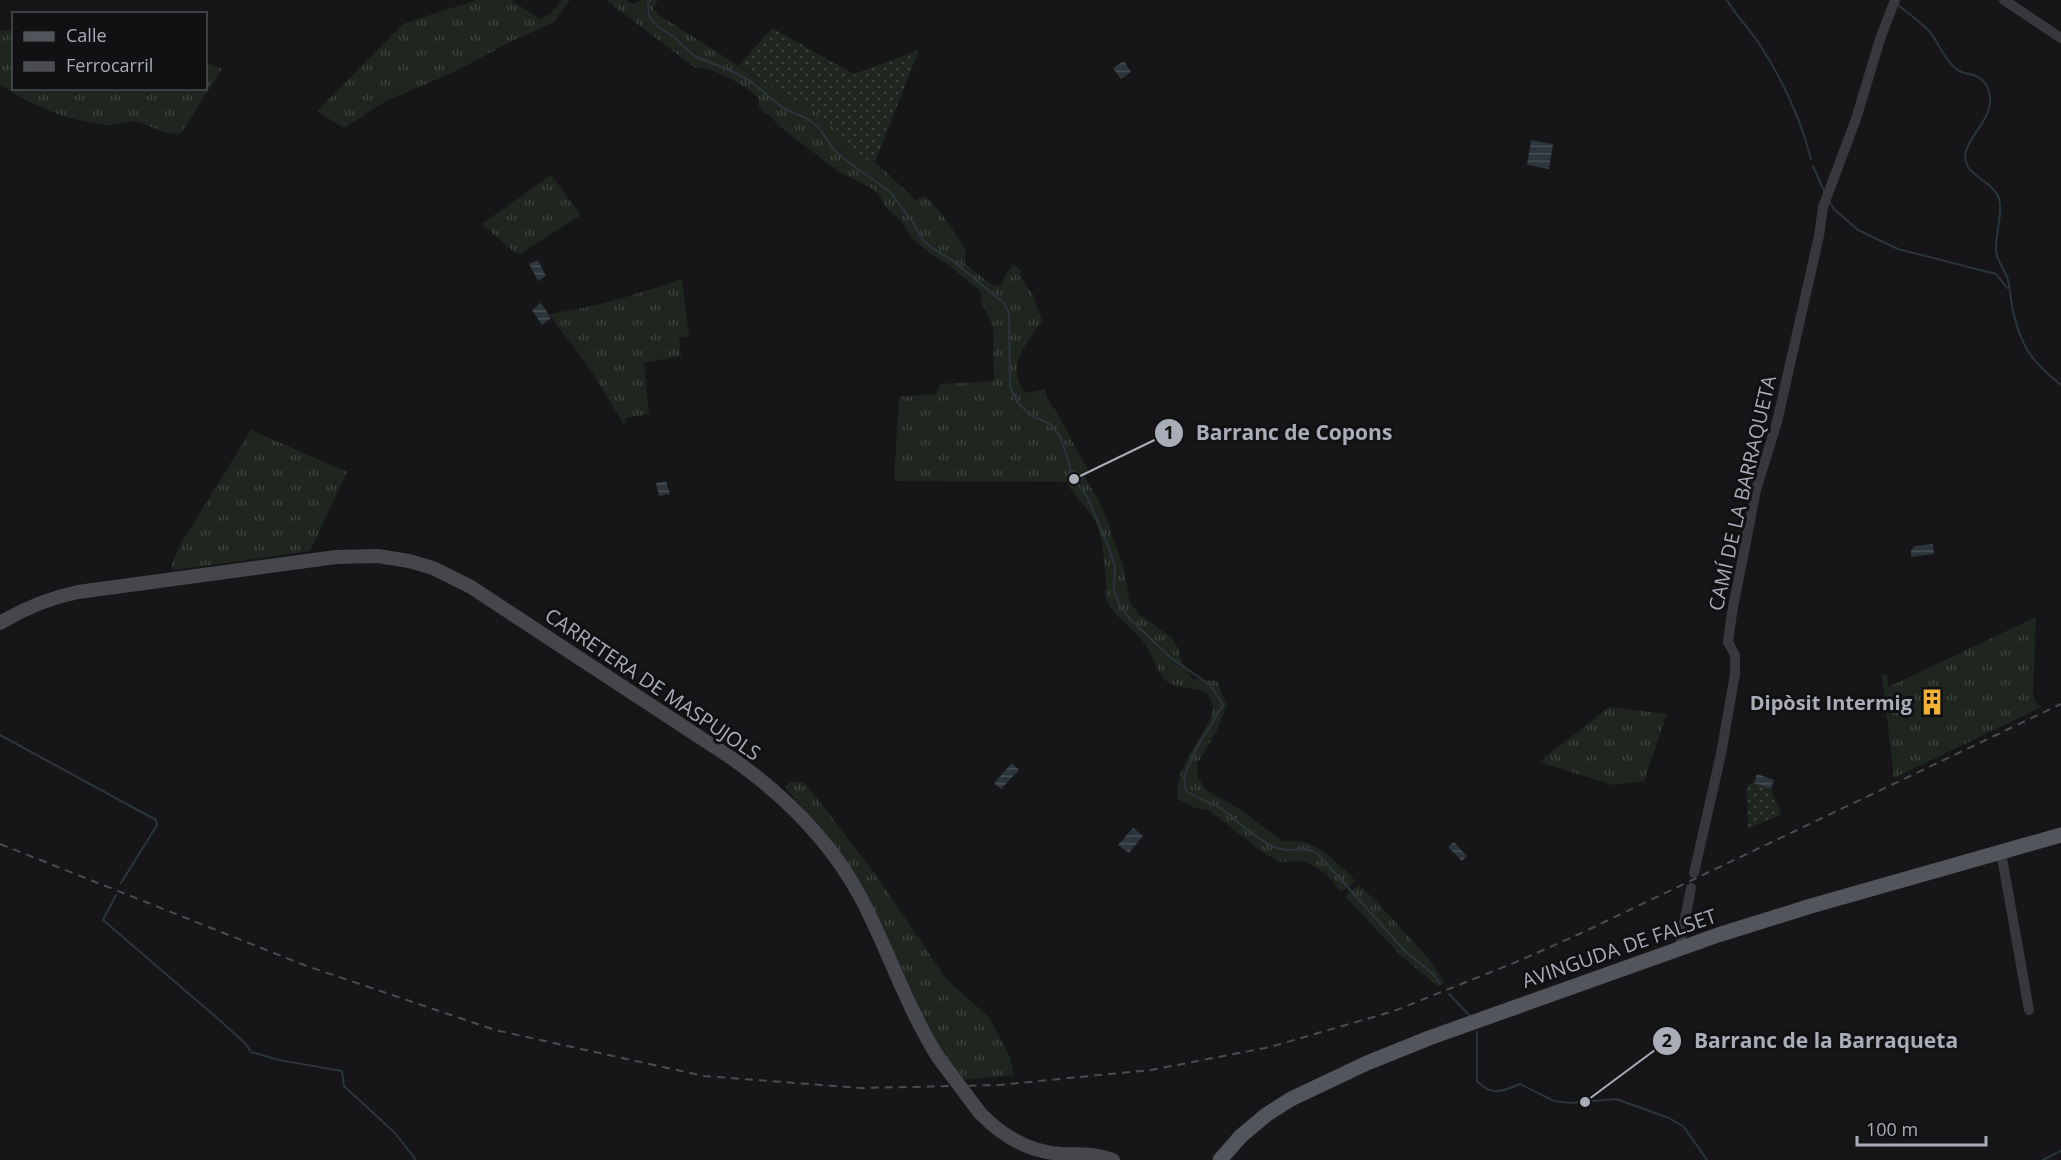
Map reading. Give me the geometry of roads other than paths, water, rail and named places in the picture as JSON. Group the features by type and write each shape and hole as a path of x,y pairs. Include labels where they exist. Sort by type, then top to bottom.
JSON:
{"main road":[{"name":"AVINGUDA DE FALSET","path":"1220,1160 1241,1136 1266,1115 1322,1083 1429,1038 1679,949 1811,906 2061,835"}],"street":[{"name":"CAMÍ DE LA BARRAQUETA","path":"1694,873 1721,754 1735,674 1736,655 1728,642 1756,490 1777,422 1823,207 1856,119 1880,39 1895,0"},
{"path":"2004,0 2061,38"},
{"name":"CARRETERA DE MASPUJOLS","path":"0,623 32,605 78,592 336,557 390,557 422,564 450,576 526,622 733,759 794,808 826,844 860,895 916,1020 938,1057 980,1113 1005,1135 1045,1156 1088,1154 1113,1160"},
{"path":"2001,852 2029,1010"},
{"path":"1679,949 1691,888"}],"waterway":[{"path":"651,0 648,3 649,16 657,26 673,36 694,56 749,80 783,108 808,119 820,129 833,149 890,192 912,221 922,239 1004,303 1009,313 1010,387 1018,403 1030,415 1050,424 1060,436 1074,479 1087,497 1115,566 1114,592 1121,608 1170,657 1210,685 1223,705 1196,749 1184,777 1186,791 1219,807 1253,834 1278,849 1306,849 1317,853 1405,951 1433,974 1440,984"},
{"path":"1727,0 1756,39 1776,72 1790,100 1811,159"},
{"path":"1898,5 1929,31 1955,68 1980,78 1986,85 1990,95 1988,112 1969,143 1965,159 1967,166 1994,190 2000,202 1996,251 2008,280 2020,335 2035,361 2061,385"},
{"path":"1813,166 1824,191"},
{"path":"1829,201 1834,209 1858,230 1898,249 1996,274 2007,288"},
{"path":"0,735 156,820 157,825 121,883"},
{"path":"116,895 103,920 216,1017 245,1043 251,1052 279,1060 342,1071 344,1086 395,1133 416,1160"},
{"path":"1449,994 1469,1015"},
{"path":"1477,1032 1477,1081 1482,1086 1497,1091 1520,1084 1554,1101 1570,1103 1616,1099 1669,1118 1684,1127 1707,1160"},
{"path":"2043,1160 2061,1151"}],"railway":[{"path":"0,844 304,965 495,1030 704,1076 861,1088 999,1085 1151,1070 1270,1047 1394,1011 1575,936 2061,704"}],"place":[{"name":"Barranc de Copons","path":"1074,479"},
{"name":"Dipòsit Intermig","path":"1932,702"},
{"name":"Barranc de la Barraqueta","path":"1585,1102"}]}
